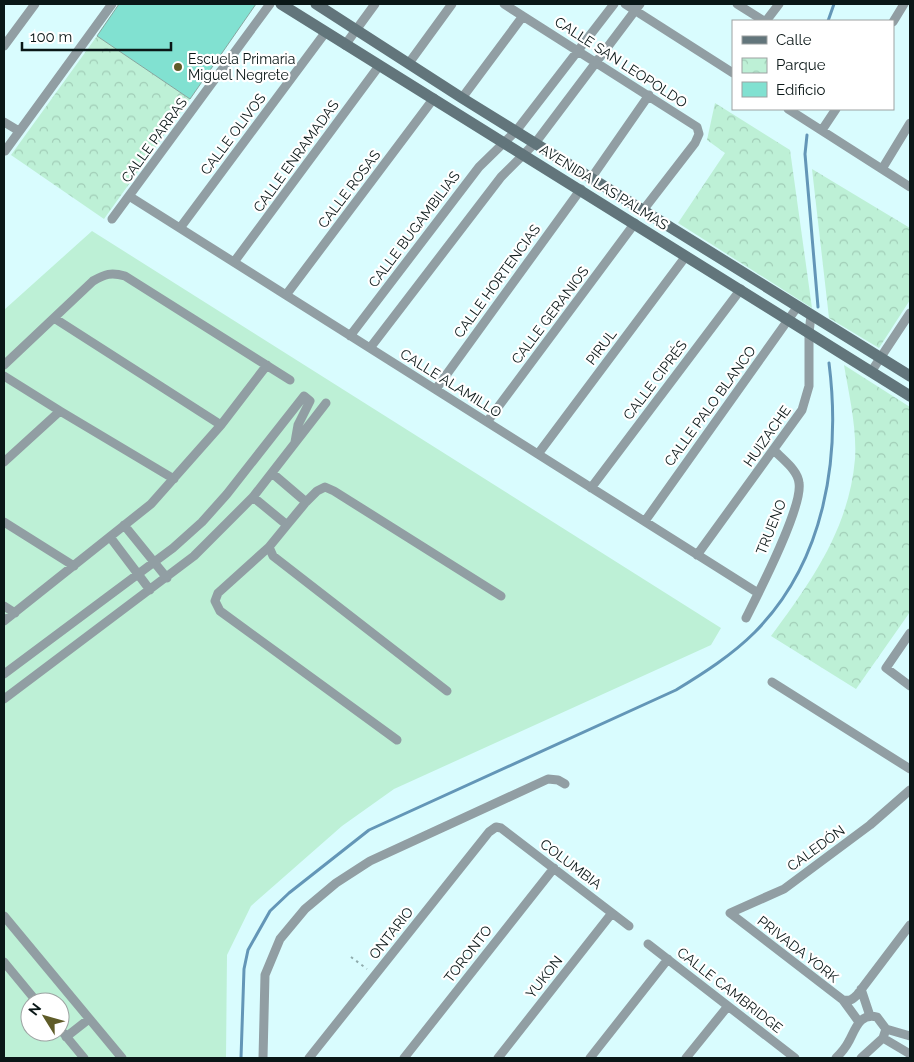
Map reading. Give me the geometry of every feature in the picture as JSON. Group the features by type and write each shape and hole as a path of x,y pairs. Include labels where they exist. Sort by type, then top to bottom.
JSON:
{"street":[{"path":"4,46 34,4"},
{"path":"5,150 112,4"},
{"name":"CALLE PARRAS","path":"112,218 270,4"},
{"name":"AVENIDA LAS PALMAS","path":"281,4 581,189 910,396"},
{"name":"AVENIDA LAS PALMAS","path":"316,4 462,98 644,209 910,376"},
{"path":"345,45 375,4"},
{"path":"409,63 452,4"},
{"name":"CALLE SAN LEOPOLDO","path":"504,4 697,127 699,134 695,143 644,209"},
{"name":"CALLE BUGAMBILIAS","path":"350,336 479,166 516,131 614,4"},
{"path":"625,4 637,7 732,72"},
{"path":"737,4 763,20"},
{"path":"766,20 779,4"},
{"path":"894,20 904,4"},
{"path":"370,348 486,196 536,142 637,7"},
{"path":"462,98 524,16"},
{"name":"CALLE OLIVOS","path":"180,228 326,33"},
{"name":"CALLE ENRAMADAS","path":"234,262 379,66"},
{"path":"592,177 649,96"},
{"name":"CALLE ROSAS","path":"286,295 434,98"},
{"path":"790,110 910,187"},
{"path":"822,130 835,110"},
{"path":"4,122 19,131"},
{"path":"882,169 910,123"},
{"name":"CALLE HORTENCIAS","path":"436,389 581,189"},
{"name":"CALLE ALAMILLO","path":"129,196 758,593"},
{"name":"CALLE GERANIOS","path":"487,422 635,223"},
{"name":"PIRUL","path":"538,454 686,256"},
{"path":"4,365 93,281 106,273 115,273 125,276 290,380"},
{"name":"CALLE CIPRÉS","path":"591,488 741,289"},
{"name":"CALLE PALO BLANCO","path":"645,522 798,306"},
{"path":"871,372 910,313"},
{"name":"HUIZACHE","path":"697,555 802,410 810,386 809,333 811,315"},
{"path":"54,318 221,425"},
{"path":"4,621 151,504 221,425 267,365"},
{"path":"4,376 174,480"},
{"path":"4,674 154,562 202,522 227,494 304,396 310,401 298,424 295,442"},
{"path":"4,699 167,578 207,545 253,498 326,403"},
{"path":"4,462 60,411"},
{"name":"TRUENO","path":"746,618 797,502 800,484 796,473 774,450"},
{"path":"272,473 306,502"},
{"path":"396,740 220,611 215,601 218,593 269,547 306,502 317,491 325,487 501,596"},
{"path":"253,498 286,525"},
{"path":"4,522 74,566"},
{"path":"124,525 167,578"},
{"path":"110,537 150,590"},
{"path":"269,547 274,556 447,691"},
{"path":"4,606 14,613"},
{"path":"910,632 886,668 910,686"},
{"path":"772,682 910,769"},
{"path":"263,1058 265,975 280,939 305,909 336,883 370,861 548,779 558,780 565,784"},
{"name":"CALEDÓN","path":"730,913 784,889 870,825 910,790"},
{"name":"COLUMBIA","path":"496,827 502,828 629,926"},
{"name":"ONTARIO","path":"309,1058 489,832 496,827"},
{"name":"TORONTO","path":"404,1058 554,868"},
{"name":"YUKON","path":"498,1058 612,913"},
{"name":"PRIVADA YORK","path":"730,913 847,1000 859,1022"},
{"path":"4,916 122,1058"},
{"path":"847,1000 862,989 910,925"},
{"name":"CALLE CAMBRIDGE","path":"648,944 728,1006 784,1055 795,1058"},
{"path":"590,1058 668,959"},
{"path":"4,962 29,992"},
{"path":"862,989 870,1016"},
{"path":"686,1058 728,1006"},
{"path":"836,1058 848,1043 859,1022 870,1016 880,1019 885,1033 909,1049"},
{"path":"70,1029 89,1019"},
{"path":"885,1033 910,1036"},
{"path":"860,1058 885,1033"},
{"path":"70,1041 84,1058"}],"path":[{"path":"351,957 375,976"}],"green space":[{"path":"97,36 190,99 104,219 11,155"},
{"path":"715,103 790,150 812,308 678,223 725,153 707,140"},
{"path":"812,169 910,228 910,300 879,348 829,318"},
{"path":"92,231 721,628 711,645 394,789 342,826 251,906 227,955 226,1058 4,1058 4,310"},
{"path":"844,365 910,407 910,612 856,689 771,636 814,575 826,554 845,509 855,459 855,435"}],"building":[{"name":"Escuela Primaria Miguel Negrete","path":"119,4 256,4 190,99 97,36"}],"waterway":[{"path":"828,20 834,4"},
{"path":"807,135 805,154 818,307"},
{"path":"241,1058 244,969 248,950 270,911 289,893 369,830 676,690 737,648 755,632 779,604 798,573 812,541 823,506 829,471 832,435 829,363"}],"place":[{"name":"Escuela Primaria Miguel Negrete","path":"178,67"}]}
